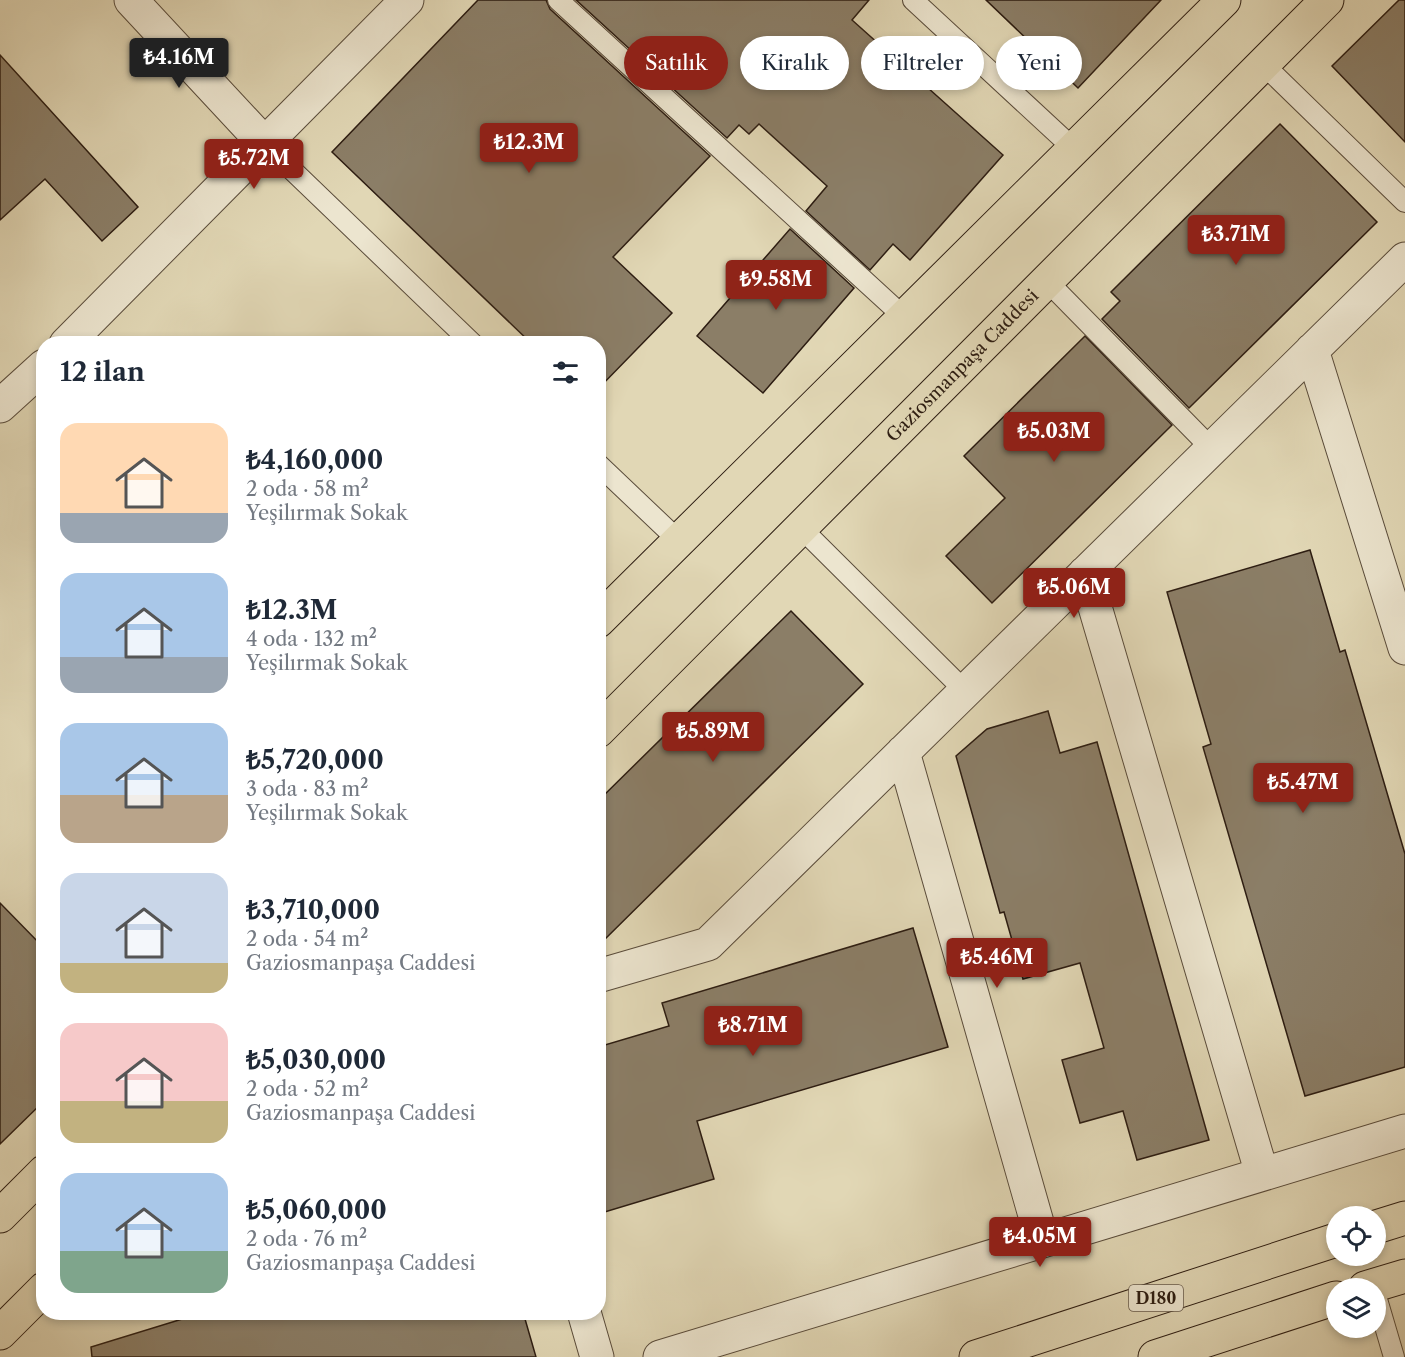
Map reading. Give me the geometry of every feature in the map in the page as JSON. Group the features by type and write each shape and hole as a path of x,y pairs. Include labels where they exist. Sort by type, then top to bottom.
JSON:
{"main road":[{"path":"606,613 1224,0"},
{"name":"Gaziosmanpaşa Caddesi","path":"606,723 1327,0"},
{"path":"0,1216 36,1180"},
{"path":"1386,1224 1405,1218"},
{"name":"D180","path":"976,1357 1326,1243"},
{"path":"1386,1284 1405,1276"},
{"path":"0,1333 36,1298"},
{"path":"1155,1357 1326,1301"}],"street":[{"path":"131,0 264,143"},
{"path":"74,336 407,0"},
{"path":"606,974 708,944 1405,259"},
{"path":"1312,350 1405,648"},
{"path":"0,406 36,379"},
{"path":"1085,573 1262,1174"},
{"path":"903,752 1042,1240"},
{"path":"660,1357 1405,1131"},
{"path":"586,1320 597,1357"}],"lane":[{"path":"558,0 904,317"},
{"path":"913,0 1074,149"},
{"path":"1263,64 1405,202"},
{"path":"264,143 465,336"},
{"path":"1047,281 1212,449"},
{"path":"606,472 679,541"},
{"path":"801,528 966,691"},
{"path":"1386,1333 1394,1357"}],"building":[{"path":"478,0 546,0 550,9 624,77 624,90 638,90 710,156 613,257 672,313 606,381 606,336 524,336 332,152"},
{"path":"576,0 869,0 852,20 870,36 861,36 861,90 930,90 1003,155 910,260 893,244 870,270 806,211 827,186 759,124 749,134 739,125 727,138 674,90 728,90 728,36 624,36 624,44"},
{"path":"986,0 1161,0 1082,84 1082,36 1024,36"},
{"path":"1399,0 1405,0 1405,142 1332,66"},
{"path":"0,55 138,207 102,241 45,179 0,220"},
{"path":"1280,124 1377,222 1189,408 1102,319 1120,301 1111,292"},
{"path":"790,229 854,288 763,393 697,336"},
{"path":"1085,336 1172,425 992,603 946,556 1005,498 964,456"},
{"path":"1310,550 1340,652 1345,650 1405,854 1405,1067 1305,1096 1203,747 1211,744 1167,592"},
{"path":"791,611 863,684 606,938 606,793"},
{"path":"1048,711 1060,753 1097,742 1209,1140 1137,1160 1123,1111 1080,1123 1062,1060 1104,1048 1080,963 1023,979 1004,912 1000,913 956,756 987,729"},
{"path":"0,903 36,940 36,1109 0,1144"},
{"path":"913,928 948,1047 697,1121 714,1179 606,1212 606,1045 669,1026 662,1003"},
{"path":"179,1320 525,1320 536,1357 92,1357 91,1347"}]}
